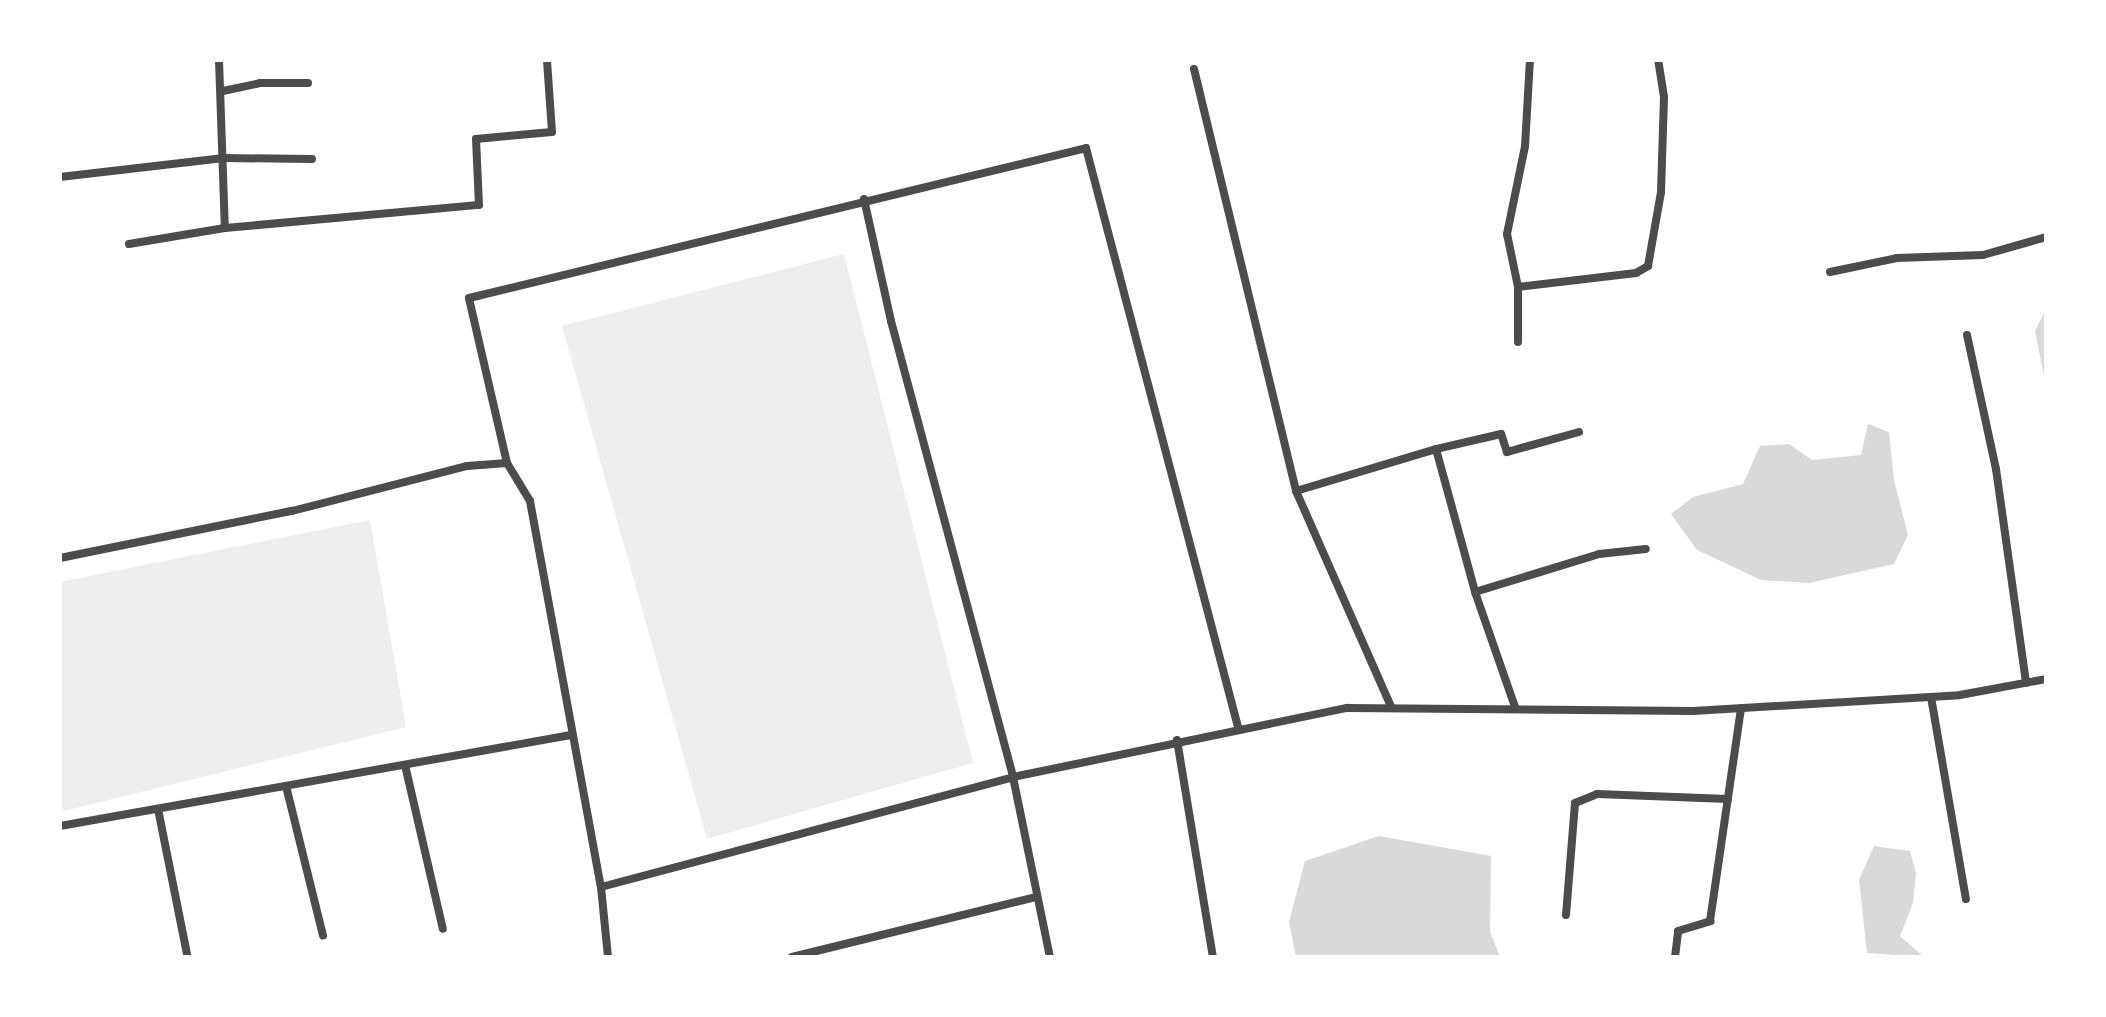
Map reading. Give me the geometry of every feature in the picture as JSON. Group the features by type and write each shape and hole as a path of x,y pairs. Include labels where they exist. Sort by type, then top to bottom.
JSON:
{"street":[{"path":"219,60 223,91 225,228"},
{"path":"129,244 225,228 479,205 476,139 552,132 547,60"},
{"path":"1518,342 1518,287 1507,234 1525,146 1530,60"},
{"path":"1518,287 1636,273 1648,266 1661,192 1664,97 1658,60"},
{"path":"1194,69 1296,491 1391,706"},
{"path":"223,91 260,83 308,83"},
{"path":"608,957 601,887 530,501 507,463 469,298 864,199 1086,148 1238,727"},
{"path":"60,177 224,158 312,159"},
{"path":"864,199 891,321 1013,777 1050,957"},
{"path":"1830,272 1897,258 1983,255 2046,237"},
{"path":"1967,335 1996,469 2026,683"},
{"path":"1296,491 1436,449 1501,434 1507,452 1579,432"},
{"path":"1436,449 1475,592 1515,707"},
{"path":"60,558 292,511 467,466 507,463"},
{"path":"1475,592 1599,554 1646,549"},
{"path":"601,887 1013,777 1238,727 1347,708 1741,708 1931,697 2046,679"},
{"path":"1931,697 1966,899"},
{"path":"1675,957 1678,931 1710,921 1741,708"},
{"path":"60,826 571,735"},
{"path":"1177,740 1213,957"},
{"path":"405,765 443,929"},
{"path":"286,786 323,936"},
{"path":"1566,915 1575,803 1597,794 1728,799"},
{"path":"158,809 187,954"},
{"path":"792,957 1036,897"}],"shaded area":[{"path":"844,254 973,763 707,839 562,326"},
{"path":"2046,309 2046,386 2035,331"},
{"path":"1868,424 1889,432 1894,480 1908,535 1894,564 1809,583 1761,580 1697,550 1671,514 1693,497 1743,484 1760,446 1789,444 1812,460 1861,455"},
{"path":"370,520 406,727 60,812 60,582"},
{"path":"1379,836 1491,856 1490,932 1500,957 1296,957 1289,922 1305,861"},
{"path":"1874,846 1910,851 1916,873 1913,903 1900,936 1924,957 1867,953 1859,880"}]}
